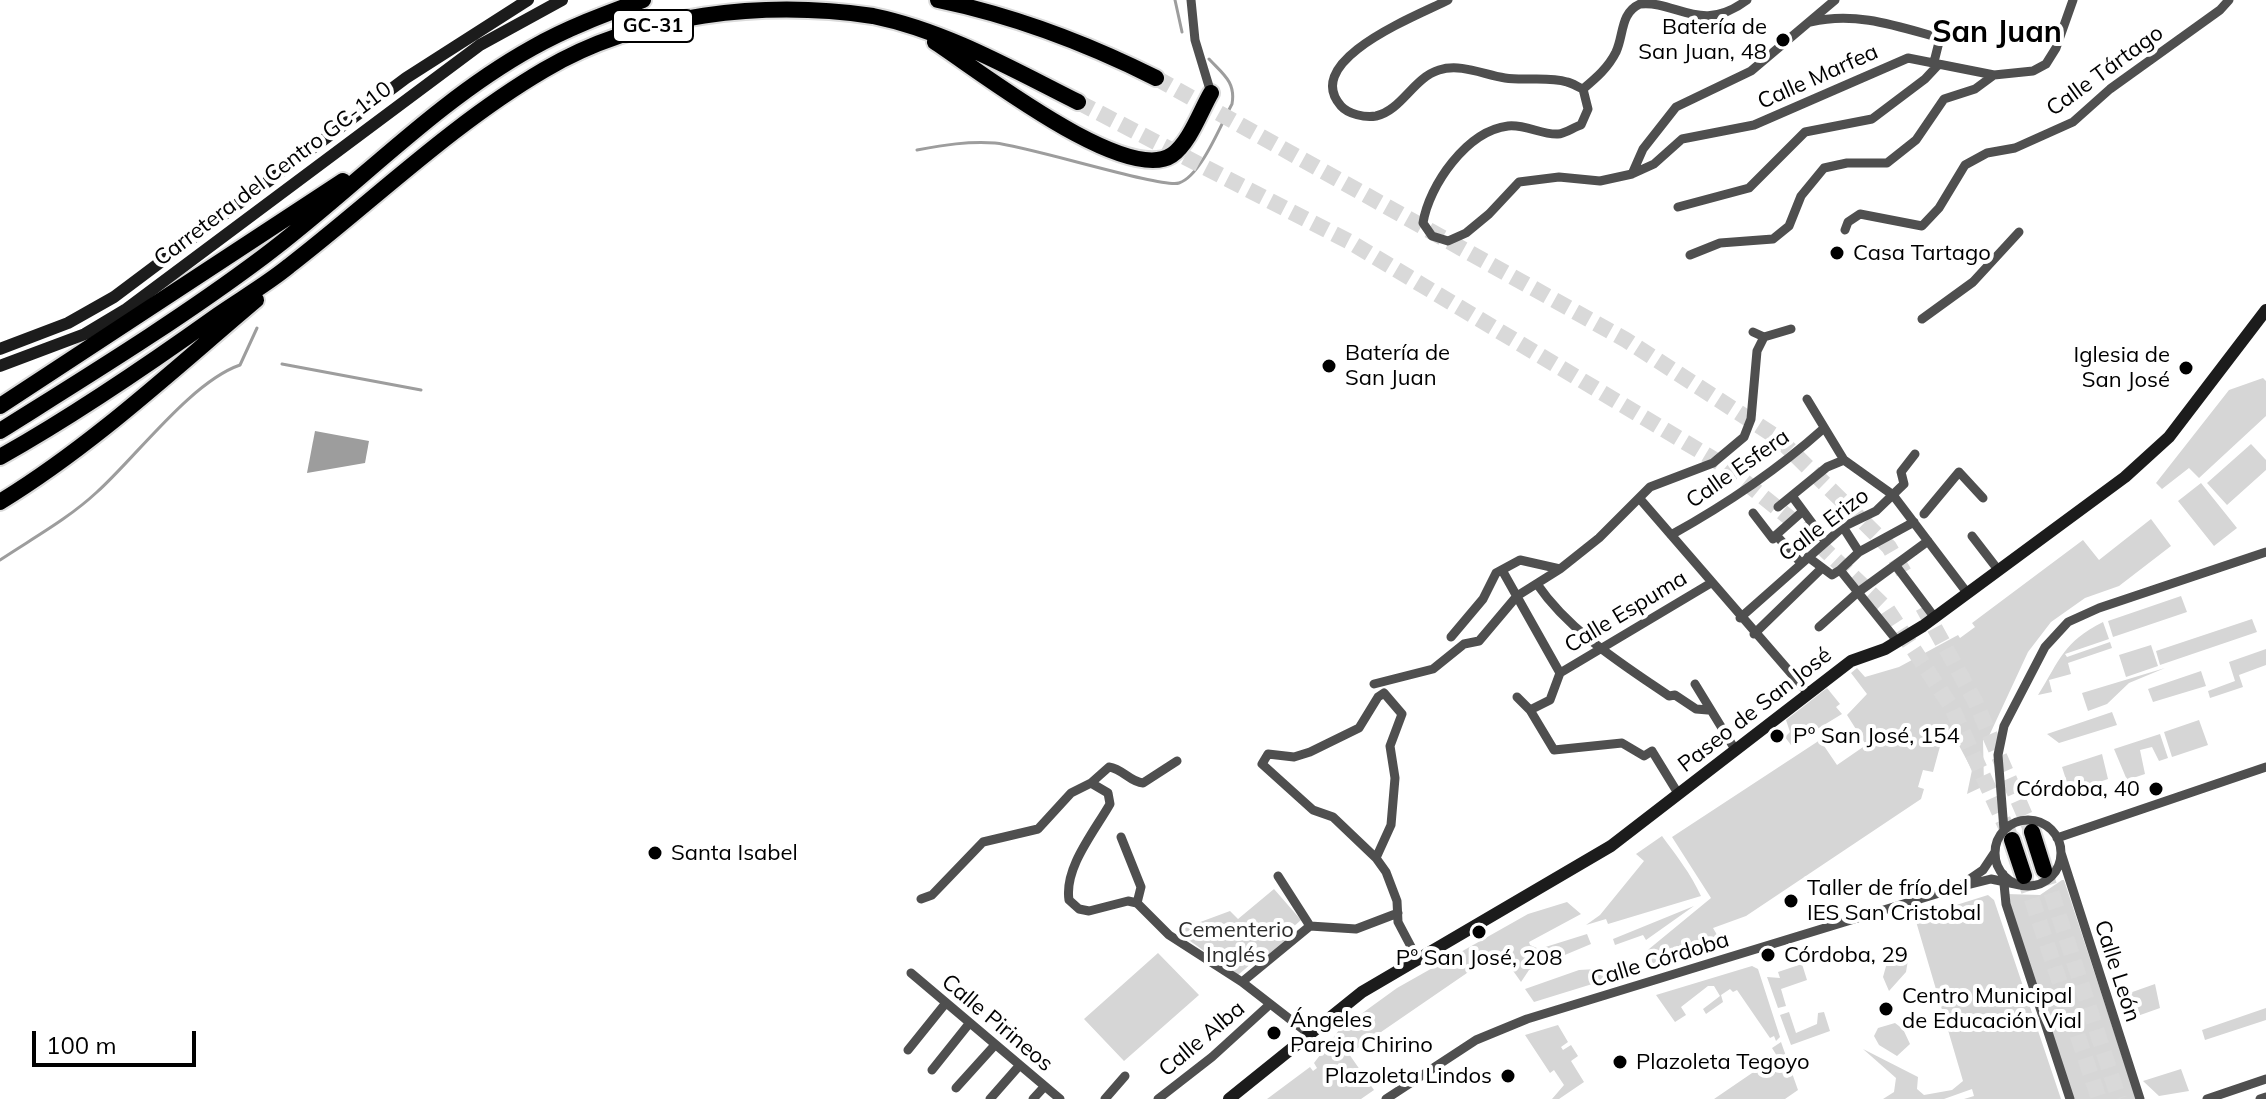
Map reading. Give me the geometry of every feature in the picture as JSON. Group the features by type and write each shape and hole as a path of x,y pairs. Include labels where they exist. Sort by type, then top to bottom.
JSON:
{"highway":[{"name":"GC-31","path":"0,431 142,342 263,257 430,121 529,50 577,25 643,0"},
{"path":"938,0 985,10 1048,30 1156,78"},
{"name":"GC-31","path":"0,457 156,359 286,269 490,105 545,69 589,48 657,25 712,13 765,8 818,9 874,16 969,47 1078,102"},
{"path":"914,27 1068,130 1131,159 1163,159 1174,153 1187,137 1211,93"},
{"path":"0,406 275,229 430,121"},
{"path":"0,502 42,476 116,418 262,295 286,269"},
{"path":"2032,832 2044,870"},
{"path":"2008,835 2022,880"}],"street":[{"name":"Carretera del Centro GC-110","path":"0,349 68,323 114,297 406,78 528,0"},
{"name":"Carretera del Centro GC-110","path":"0,366 85,334 125,310 480,45 562,0"},
{"path":"1191,0 1195,40 1211,93"},
{"path":"1448,0 1349,54 1337,68 1333,88 1341,106 1354,114 1375,116 1392,108 1414,83 1440,69 1463,68 1506,78 1566,81 1583,89"},
{"path":"1583,89 1605,70 1617,49 1627,16 1638,4 1653,0 1714,15 1731,12 1747,0"},
{"path":"1583,89 1588,109 1581,125 1558,134 1509,126 1482,134 1465,147 1426,205 1423,223 1432,236 1448,241 1466,233 1519,182 1545,178 1600,181 1632,174 1643,149 1676,107 1751,71 1835,0"},
{"path":"1690,255 1720,243 1773,239 1789,226 1801,196 1821,171 1847,163 1887,163 1916,140 1944,99 1975,89 1994,75 2033,71 2046,64 2056,48 2073,0"},
{"name":"Calle Tártago","path":"1845,230 1848,222 1860,214 1922,226 1939,208 1965,165 1987,153 2015,148 2073,122 2110,89 2220,10 2229,0"},
{"path":"1678,207 1749,188 1805,132 1872,119 1925,79 1937,63 1940,38 1876,20 1852,18 1811,22"},
{"name":"Calle Marfea","path":"1632,174 1654,164 1682,139 1754,125 1908,58 1994,75"},
{"path":"1922,319 1973,282 2019,232"},
{"name":"Paseo de San José","path":"1229,1099 1362,992 1584,864 1679,795 1851,661 1898,642 1935,618 2125,477 2169,437 2266,310"},
{"path":"1753,332 1764,337 1791,329"},
{"path":"1374,684 1433,669 1464,644 1479,641 1517,596 1560,569 1650,487 1713,463 1744,437 1751,419 1757,351 1764,337"},
{"path":"1807,399 1844,460 1893,495 1968,594"},
{"name":"Calle Esfera","path":"1671,535 1722,507 1776,471 1823,429"},
{"name":"Calle Erizo","path":"1740,618 1843,527 1876,511 1904,484 1901,472 1915,454"},
{"path":"1778,507 1827,467 1844,460"},
{"path":"1924,514 1959,472 1983,498"},
{"path":"1792,496 1826,542"},
{"path":"1640,499 1809,694"},
{"path":"1753,513 1773,539 1803,511"},
{"path":"1776,535 1804,560 1832,575 1859,552 1914,522"},
{"path":"1843,527 1859,552"},
{"path":"1972,536 1999,571"},
{"path":"1819,627 1857,593 1928,541"},
{"path":"2008,835 1998,755 2004,726 2045,647 2068,622 2099,608 2266,552"},
{"path":"1451,637 1483,599 1496,573 1520,560 1560,569"},
{"path":"1896,566 1935,618"},
{"path":"1754,634 1822,568"},
{"path":"1502,570 1560,673 1550,700 1530,710"},
{"path":"1840,570 1898,642"},
{"name":"Calle Espuma","path":"1560,673 1711,583"},
{"path":"1537,584 1565,619 1603,648 1669,696 1675,695 1696,709 1708,710"},
{"path":"1695,684 1708,710 1736,751"},
{"path":"1376,858 1391,825 1395,778 1390,746 1402,714 1384,693 1378,697 1359,728 1294,757 1268,754 1262,764 1313,810 1333,817 1376,858 1386,872 1398,922 1417,958"},
{"path":"1517,697 1530,710 1554,750 1622,743 1644,756 1652,751 1679,795"},
{"path":"921,899 932,895 983,842 1038,829 1071,793 1091,783 1109,767 1118,768 1137,782 1150,781 1177,761"},
{"path":"2057,838 2266,767"},
{"path":"1091,783 1108,793 1110,804 1072,872 1067,887 1069,900 1079,909 1089,911 1128,901 1137,903 1169,935 1242,982 1268,1006 1309,1034"},
{"path":"2003,878 2043,882 2059,865 2061,853 2057,838 2039,822 2027,820 2008,835 1995,852 2003,878 2004,898 2070,1099"},
{"path":"1121,837 1141,887 1137,903"},
{"name":"Calle Córdoba","path":"1959,887 1983,870 1995,852"},
{"name":"Calle León","path":"2061,853 2140,1099"},
{"path":"1278,876 1310,926"},
{"name":"Calle Córdoba","path":"1386,1099 1451,1055 1502,1027 1959,887 2003,878"},
{"path":"1976,883 1988,885 2004,898"},
{"path":"1242,982 1310,926 1356,929 1398,913"},
{"name":"Calle Pirineos","path":"911,973 968,1025 1060,1099"},
{"path":"908,1050 945,1004"},
{"name":"Calle Alba","path":"1158,1099 1212,1057 1268,1006"},
{"path":"932,1070 968,1025"},
{"path":"956,1088 994,1046"},
{"path":"990,1099 1019,1066"},
{"path":"1105,1099 1125,1076"},
{"path":"2207,1099 2266,1079"},
{"path":"1033,1099 1044,1087"},
{"path":"2260,1099 2266,1097"}],"green space":[{"path":"2263,378 2266,381 2266,416 2199,478 2189,468 2162,489 2156,483 2229,390"},
{"path":"2251,444 2266,460 2266,470 2227,505 2207,483"},
{"path":"2201,483 2237,528 2214,546 2178,501"},
{"path":"2151,519 2171,546 2119,586 2085,598 2051,622 2028,652 1989,736 1983,740 1984,786 1967,794 1972,770 1954,736 1942,739 1933,772 1923,770 1918,787 1924,789 1921,799 1746,916 1713,928 1723,945 1651,965 1646,954 1649,949 1711,898 1672,837 1820,740 1837,765 1866,745 1847,715 1867,694 1851,673 1857,668 1865,677 1899,667 1958,635 1960,638 1975,627 1972,623 2083,540 2099,560"},
{"path":"2181,596 2187,612 2113,637 2108,621"},
{"path":"2252,619 2257,632 2160,665 2156,651"},
{"path":"2103,622 2109,639 2065,654 2067,657 2110,642 2112,648 2068,663 2071,674 2049,680 2052,692 2038,695 2058,662 2071,645"},
{"path":"2151,645 2158,666 2126,677 2119,655"},
{"path":"2266,649 2266,665 2239,675 2243,687 2210,698 2208,691 2235,681 2229,662"},
{"path":"2165,668 2129,683 2107,704 2088,711 2082,693"},
{"path":"2201,671 2206,686 2153,702 2148,689"},
{"path":"1827,688 1840,704 1836,707 1842,714 1791,745 1785,737 1790,732 1786,720"},
{"path":"2112,712 2117,725 2059,743 2047,734"},
{"path":"2199,720 2208,745 2172,757 2164,732"},
{"path":"2160,734 2168,758 2159,761 2152,747 2140,750 2145,774 2127,780 2114,749"},
{"path":"2102,754 2108,779 2070,792 2062,767"},
{"path":"1662,836 1701,896 1608,924 1606,919 1586,925 1600,915 1644,861 1636,854"},
{"path":"2062,880 2136,1099 2072,1099 2006,894 2040,895"},
{"name":"Cementerio Inglés","path":"1274,889 1301,920 1283,936 1287,941 1270,955 1266,951 1238,975 1176,931 1230,911 1238,919"},
{"path":"1988,895 1994,900 2061,1099 1964,1099 1974,1096 1972,1089 1944,1099 1883,1099 1894,1092 1896,1078 1863,1049 1918,1077 1917,1089 1924,1095 1952,1090 1963,1081 1915,918"},
{"path":"1567,902 1581,914 1529,942 1530,945 1539,949 1587,934 1591,944 1529,970 1521,982 1499,951 1349,1054 1374,1090 1361,1099 1267,1099 1310,1067 1313,1071 1317,1068 1314,1063 1339,1030 1397,988 1528,914"},
{"path":"1694,906 1646,940 1643,935 1615,945 1613,939"},
{"path":"1898,949 1908,960 1906,972 1889,991 1883,977 1890,952"},
{"path":"1158,953 1199,995 1124,1061 1084,1019"},
{"path":"1802,964 1807,980 1781,989 1786,1006 1778,1008 1767,977 1780,978 1778,972"},
{"path":"1752,966 1758,969 1780,1037 1776,1041 1774,1036 1770,1038 1737,990 1733,992 1730,989 1721,995 1723,1002 1706,1014 1703,1009 1720,996 1714,986 1708,986 1681,1007 1686,1015 1675,1022 1656,995"},
{"path":"1614,968 1615,977 1534,1002 1525,989 1579,970"},
{"path":"2155,984 2160,1008 2129,1019 2121,996"},
{"path":"2266,1008 2266,1020 2205,1040 2202,1030"},
{"path":"1789,1012 1796,1033 1817,1024 1818,1013 1824,1012 1830,1031 1791,1045 1780,1015"},
{"path":"1895,1023 1903,1029 1910,1044 1897,1056 1879,1045 1874,1036 1878,1028"},
{"path":"1558,1025 1568,1042 1561,1047 1563,1050 1571,1045 1578,1056 1571,1061 1584,1082 1559,1099 1552,1099 1564,1085 1554,1070 1550,1073 1525,1035"},
{"path":"1781,1042 1798,1090 1785,1099 1714,1099 1777,1056 1772,1048"},
{"path":"2181,1069 2189,1091 2159,1096 2143,1081"}],"shaded area":[{"path":"315,431 369,441 365,463 307,473"}],"waterway":[{"path":"1175,0 1182,32"},
{"path":"917,150 956,144 995,143 1149,180 1179,183 1195,171 1203,160 1232,104 1230,84 1209,59"},
{"path":"0,560 86,502 184,403 221,374 240,365 257,328"},
{"path":"282,364 421,390"}],"tunnel":[{"path":"1156,78 1626,340 1778,438 1889,547 1906,576"},
{"path":"1078,102 1350,242 1725,466 1802,528 1887,609 1952,708 2012,840"},
{"path":"1923,607 1975,701 2032,832"},
{"path":"2044,870 2119,1099"},
{"path":"2024,876 2099,1099"}],"place":[{"name":"Batería de San Juan, 48","path":"1783,40"},
{"name":"Casa Tartago","path":"1837,253"},
{"name":"Batería de San Juan","path":"1329,366"},
{"name":"Iglesia de San José","path":"2186,368"},
{"name":"Pº San José, 154","path":"1777,736"},
{"name":"Córdoba, 40","path":"2156,789"},
{"name":"Santa Isabel","path":"655,853"},
{"name":"Taller de frío del IES San Cristobal","path":"1791,901"},
{"name":"Pº San José, 208","path":"1479,932"},
{"name":"Córdoba, 29","path":"1768,955"},
{"name":"Centro Municipal de Educación Vial","path":"1886,1009"},
{"name":"Ángeles Pareja Chirino","path":"1274,1033"},
{"name":"Plazoleta Tegoyo","path":"1620,1062"},
{"name":"Plazoleta Lindos","path":"1508,1076"}],"district":[{"name":"San Juan","path":"1997,33"}]}
